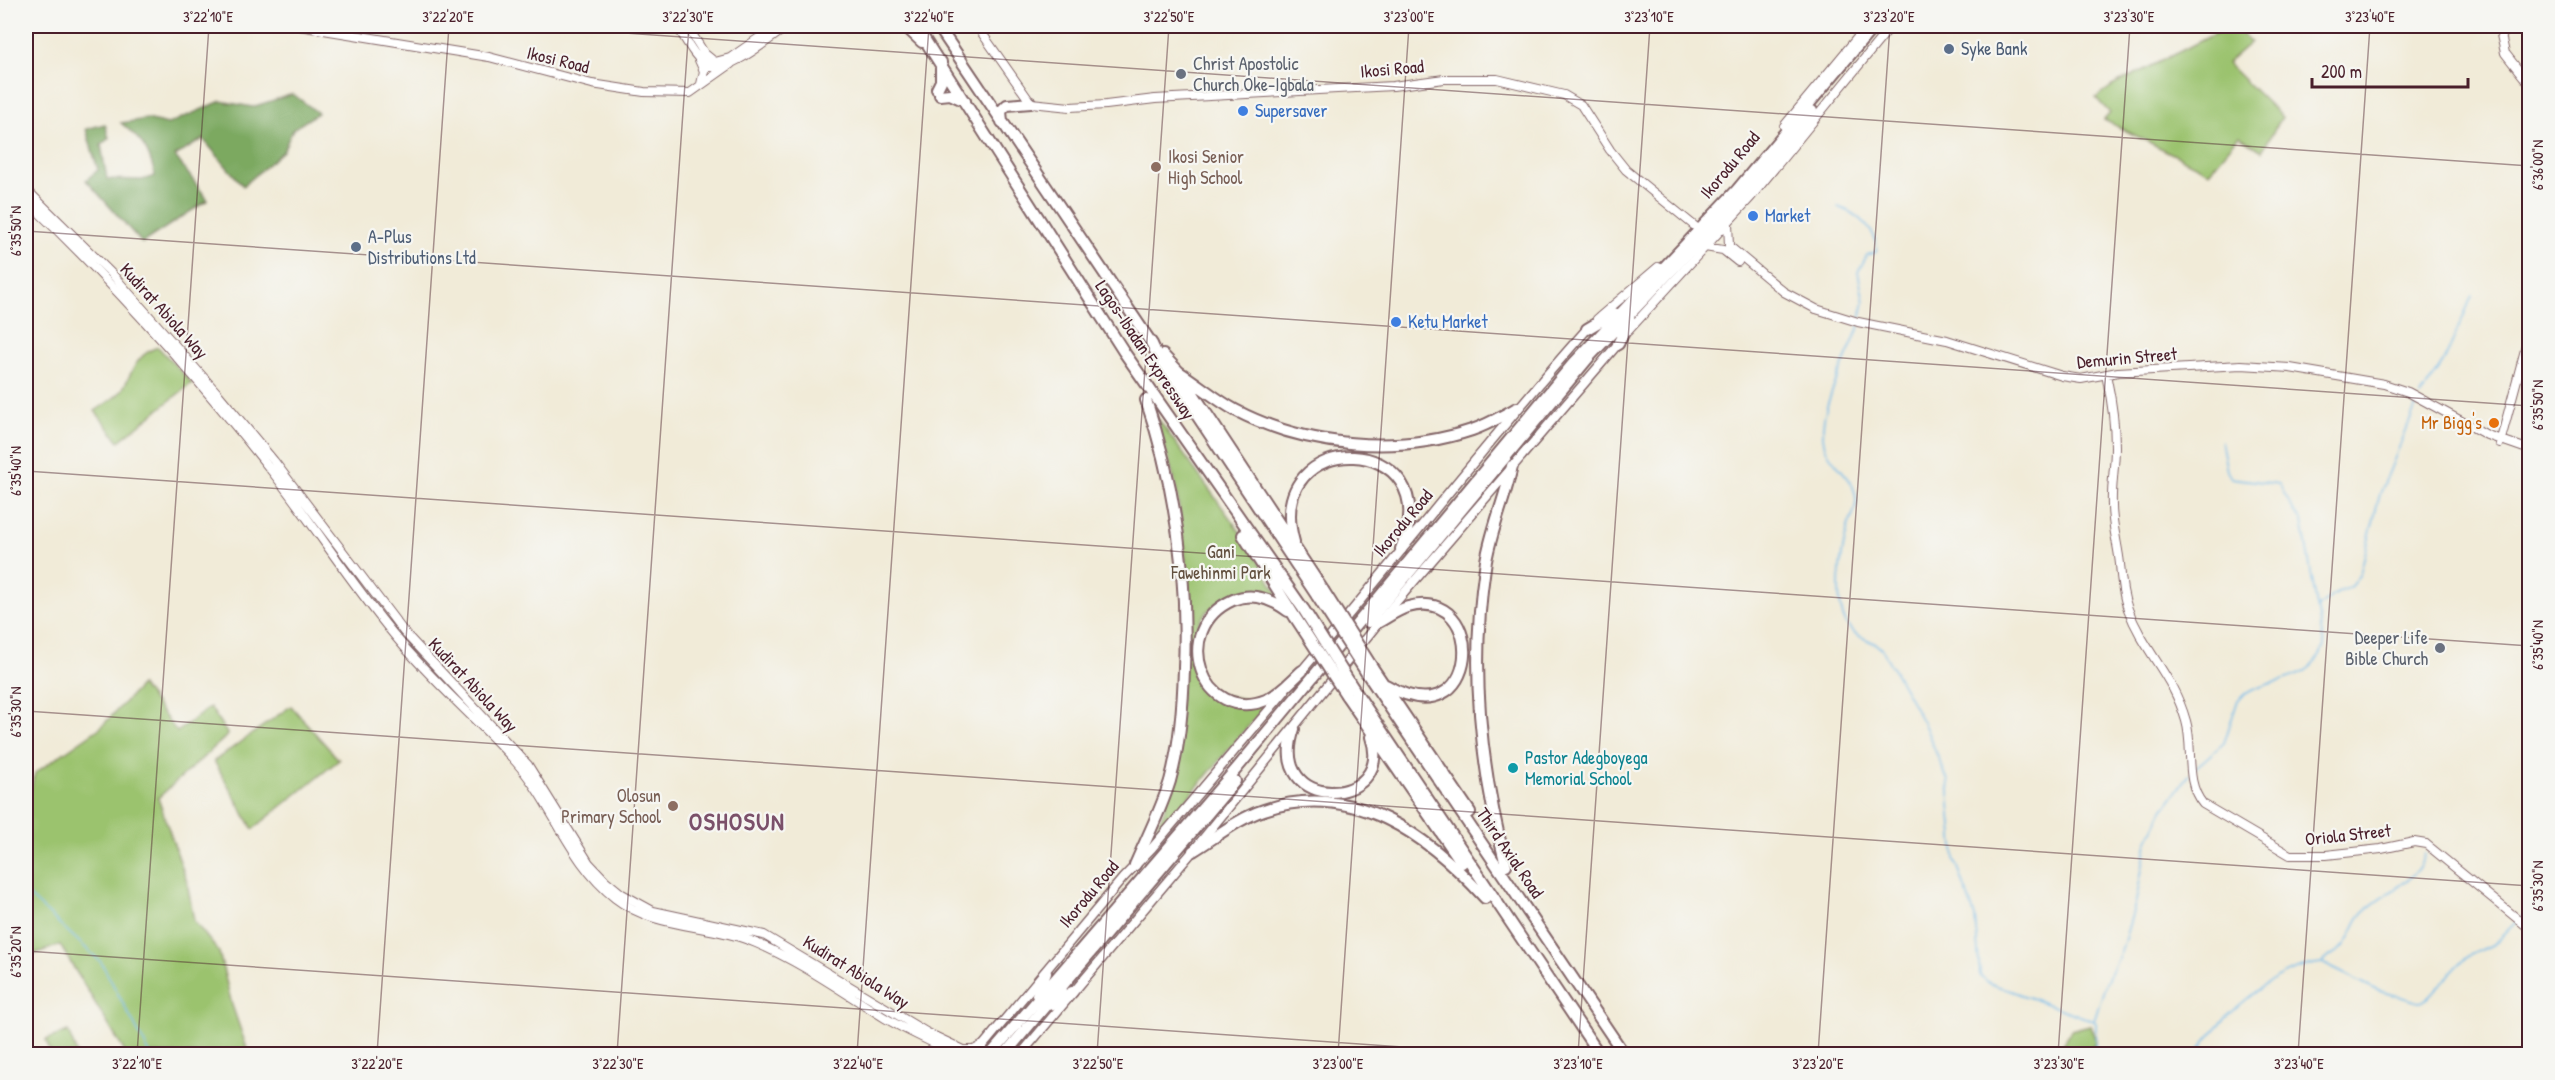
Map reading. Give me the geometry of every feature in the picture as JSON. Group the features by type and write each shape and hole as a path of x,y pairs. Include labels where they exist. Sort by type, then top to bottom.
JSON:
{"highway":[{"path":"905,26 941,61 939,92 950,94 966,102"},
{"name":"Lagos-Ibadan Expressway","path":"916,26 941,61 1124,352 1350,692"},
{"name":"Lagos-Ibadan Expressway","path":"938,26 1002,125 1320,593 1369,669"},
{"name":"Ikorodu Road","path":"1005,1054 1631,307 1737,190 1874,26"},
{"name":"Ikorodu Road","path":"991,1054 1238,767 1572,365 1631,307 1705,244 1882,26"},
{"path":"1002,125 1000,116 1003,108 1032,103"},
{"path":"1587,329 1631,307"},
{"path":"1618,344 1631,307"},
{"path":"1152,344 1179,372 1297,551 1320,593"},
{"path":"1124,352 1146,400 1162,448 1177,514 1184,585 1185,649 1182,708 1174,763 1161,807 1135,865"},
{"path":"1179,372 1236,410 1300,435 1333,441 1394,444 1428,440 1473,430 1517,408"},
{"path":"1146,400 1171,429 1300,614"},
{"path":"1297,551 1289,520 1296,486 1320,463 1342,456 1367,457 1389,468 1404,486 1410,516 1401,549"},
{"path":"1506,865 1487,784 1477,678 1485,567 1495,519 1512,466"},
{"path":"1300,614 1268,599 1252,596 1238,598 1224,604 1206,621 1198,644 1197,656 1204,679 1224,697 1236,702 1248,703 1269,699 1302,671"},
{"path":"1379,622 1406,607 1434,607 1451,617 1465,642 1465,661 1459,677 1440,694 1431,697 1411,697 1384,684"},
{"path":"1369,669 1384,684 1506,865 1527,908"},
{"name":"Third Axial Road","path":"1369,669 1624,1054"},
{"path":"1294,729 1289,755 1293,769 1303,782 1313,789 1335,794 1354,788 1372,766 1374,743 1350,692"},
{"path":"1350,692 1599,1054"},
{"path":"1365,723 1485,898"},
{"path":"1193,851 1244,818 1264,810 1315,801 1348,805 1376,813 1405,826 1460,869 1521,939"},
{"path":"1034,1004 1046,973"},
{"path":"1043,1011 1072,992"}],"main road":[{"name":"Ikorodu Road","path":"976,1054 1302,671 1401,549 1476,462 1517,408 1587,329"},
{"name":"Ikorodu Road","path":"1021,1054 1193,851 1379,622 1618,344"}],"street":[{"name":"Ikosi Road","path":"299,26 489,57 609,88 690,93 722,67"},
{"path":"677,26 697,56 707,65 722,67 731,64 789,26"},
{"path":"687,26 707,65 701,84"},
{"path":"722,67 776,26"},
{"path":"977,26 1032,103"},
{"name":"Ikorodu Road","path":"1587,329 1616,300 1651,273 1697,228 1744,175 1867,26"},
{"name":"Ikorodu Road","path":"1618,344 1705,244 1728,223 1892,26"},
{"path":"2503,26 2500,37 2505,53 2529,85"},
{"path":"2500,37 2509,26"},
{"name":"Ikosi Road","path":"1032,103 1070,107 1155,99 1393,86 1444,79 1497,79 1564,95 1581,105 1626,170 1697,228"},
{"name":"Kudirat Abiola Way","path":"26,189 112,274 219,395 292,484 383,607 522,769 583,867 617,900 655,919 720,931 756,943 908,1031 954,1054"},
{"name":"Kudirat Abiola Way","path":"26,200 116,289 213,400 294,500 387,626 471,712 528,765 589,863 622,894 658,912 764,935 912,1024 964,1050 974,1050 992,1037"},
{"name":"Demurin Street","path":"1728,223 1729,246 1771,283 1799,302 1857,324"},
{"name":"Demurin Street","path":"1705,244 1723,250 1780,296 1797,306 1868,327 1946,345 2061,381 2082,384 2157,374 2267,371 2383,389 2417,399"},
{"name":"Demurin Street","path":"1868,327 1947,340 2072,378 2157,369 2267,366 2384,384 2529,455"},
{"path":"2501,442 2529,331"},
{"name":"Oriola Street","path":"2107,379 2115,446 2112,510 2127,608 2142,640 2176,691 2187,723 2194,790 2203,804 2290,855 2326,855 2420,842 2435,849 2527,927"},
{"name":"Demurin Street","path":"2501,442 2529,450"}],"green space":[{"path":"2226,26 2233,26 2251,42 2227,63 2282,117 2262,151 2239,136 2209,172 2104,120 2110,113 2096,98 2112,86"},
{"path":"293,94 318,113 293,129 283,151 243,186 203,139 175,156 208,200 142,243 86,180 98,170 86,129 105,124 109,138 101,145 107,179 142,180 155,176 150,158 139,140 121,123 147,119 168,124 221,101 252,107"},
{"path":"158,347 192,383 119,441 95,411 122,390 139,359"},
{"name":"Gani Fawehinmi Park","path":"1159,420 1251,547 1281,600 1249,593 1236,594 1218,603 1200,622 1194,645 1195,657 1198,670 1210,692 1267,704 1155,837 1153,836 1165,808 1189,630 1188,579 1179,508 1175,482 1157,421"},
{"path":"141,685 177,732 210,707 228,735 158,798 187,882 194,921 219,952 232,1005 249,1054 126,1054 60,945 34,954 26,962 26,806 35,773 101,727"},
{"path":"291,706 339,760 253,829 214,761"},
{"path":"2090,1025 2096,1041 2087,1054 2057,1054 2071,1030"},
{"path":"68,1031 77,1054 51,1054 46,1040"}],"waterway":[{"path":"1838,207 1859,218 1875,238 1876,252 1867,255 1858,272 1864,302 1860,319"},
{"path":"2421,396 2445,359 2472,296"},
{"path":"1859,326 1833,389 1823,423 1823,438 1827,451 1849,480 1856,501 1845,538 1839,579 1844,619 1854,633 1876,644 1883,651 1924,724 1948,781 1955,859 1975,917 1980,975 1989,983 2094,1021"},
{"path":"2316,609 2332,596 2351,586 2360,574 2380,494 2418,401"},
{"path":"2194,769 2224,743 2238,700 2261,686 2286,679 2308,669 2317,660 2324,646 2302,521 2279,484 2231,478 2227,471 2221,441"},
{"path":"2095,1054 2096,1023 2094,1021 2106,983 2121,952 2136,901 2147,843 2163,810 2189,775"},
{"path":"2196,1054 2220,1024 2251,996 2286,974 2305,966 2323,963 2341,948 2347,942 2362,914 2414,874 2425,854"},
{"path":"26,893 101,962 150,1054"},
{"path":"2521,918 2530,911"},
{"path":"2324,964 2379,991 2419,1002 2425,1001 2466,957 2494,944 2517,921"}],"place":[{"name":"Syke Bank","path":"1949,49"},
{"name":"Christ Apostolic Church Oke-Igbala","path":"1181,74"},
{"name":"Supersaver","path":"1243,111"},
{"name":"Ikosi Senior High School","path":"1156,167"},
{"name":"Market","path":"1753,216"},
{"name":"A-Plus Distributions Ltd","path":"356,247"},
{"name":"Ketu Market","path":"1396,322"},
{"name":"Mr Bigg's","path":"2494,423"},
{"name":"Deeper Life Bible Church","path":"2440,648"},
{"name":"Pastor Adegboyega Memorial School","path":"1513,768"},
{"name":"Olosun Primary School","path":"673,806"}],"district":[{"name":"OSHOSUN","path":"737,822"}]}
